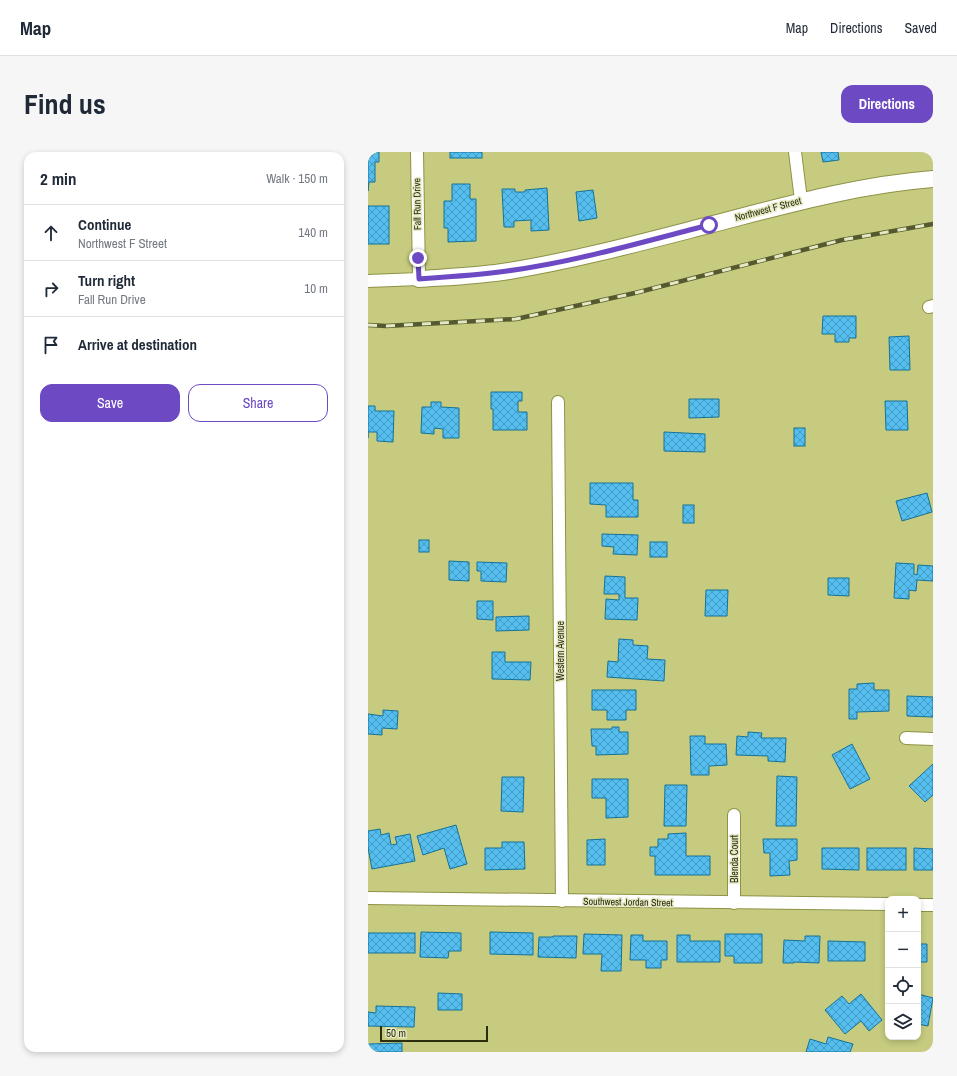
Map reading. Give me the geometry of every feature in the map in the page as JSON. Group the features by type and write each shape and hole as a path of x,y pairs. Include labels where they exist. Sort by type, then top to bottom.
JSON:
{"street":[{"name":"Fall Run Drive","path":"417,152 419,279"},
{"path":"795,152 801,200"},
{"name":"Northwest F Street","path":"368,280 471,276 508,271 589,255 801,200 864,187 933,179"},
{"name":"Western Avenue","path":"558,402 562,901"},
{"path":"906,738 933,739"},
{"name":"Blenda Court","path":"734,815 734,903"},
{"name":"Southwest Jordan Street","path":"368,898 885,904"},
{"path":"921,905 933,905"}],"building":[{"path":"368,152 379,152 379,162 375,162 375,182 369,182 368,191"},
{"path":"450,152 482,152 482,158 450,158"},
{"path":"821,152 838,152 839,160 823,162"},
{"path":"452,184 470,184 470,199 476,199 476,241 448,242 448,228 444,228 444,201 452,201"},
{"path":"547,188 549,230 531,231 531,220 514,221 514,227 504,227 502,189 515,189 515,192 525,192 525,190"},
{"path":"593,190 597,218 579,221 576,192"},
{"path":"368,206 389,206 389,244 368,244"},
{"path":"823,316 856,316 856,338 849,338 849,342 835,342 835,334 822,334"},
{"path":"909,336 910,370 890,370 889,337"},
{"path":"491,392 522,392 522,401 518,401 518,412 527,412 527,430 493,430"},
{"path":"689,399 719,399 719,417 689,418"},
{"path":"885,401 907,401 908,430 886,430"},
{"path":"431,402 441,402 441,407 459,408 459,438 443,438 443,429 434,428 434,434 421,433 422,407 431,407"},
{"path":"368,406 375,406 375,411 394,411 393,442 377,441 377,432 368,432"},
{"path":"794,428 805,428 805,446 794,446"},
{"path":"664,432 705,434 705,452 664,451"},
{"path":"590,483 633,483 633,500 638,500 638,517 606,517 606,505 590,504"},
{"path":"927,493 932,512 902,521 896,501"},
{"path":"683,505 694,505 694,523 683,523"},
{"path":"602,534 638,535 637,555 613,554 614,547 602,546"},
{"path":"419,540 429,540 429,552 419,552"},
{"path":"650,542 667,542 667,557 650,557"},
{"path":"449,561 469,562 469,581 449,580"},
{"path":"477,562 507,563 506,582 481,581 481,571 477,571"},
{"path":"896,563 914,564 914,574 917,575 918,565 933,566 933,581 917,580 916,591 909,590 909,599 894,598"},
{"path":"605,576 625,577 625,598 638,598 637,620 605,619 606,599 619,600 619,594 604,594"},
{"path":"828,578 849,578 849,596 828,595"},
{"path":"706,590 728,590 727,616 705,616"},
{"path":"477,601 493,601 493,620 477,619"},
{"path":"529,616 529,630 496,631 496,617"},
{"path":"619,639 633,640 633,645 648,646 647,659 665,660 664,681 607,677 608,661 618,662"},
{"path":"492,652 505,652 505,662 531,662 530,680 492,679"},
{"path":"874,683 874,690 889,690 889,711 857,712 857,719 849,719 849,689 857,689 857,684"},
{"path":"592,690 636,690 636,710 626,710 626,720 607,720 607,710 592,710"},
{"path":"907,696 933,697 933,717 907,716"},
{"path":"383,710 398,711 397,729 382,728 382,735 368,734 368,714 383,716"},
{"path":"612,727 619,727 619,732 628,732 628,754 596,755 596,746 592,746 591,729 612,729"},
{"path":"748,732 762,733 761,738 786,738 785,762 768,761 768,756 736,755 737,736 748,737"},
{"path":"690,736 705,736 705,744 726,744 727,765 709,766 709,775 691,775"},
{"path":"852,744 870,779 850,789 832,755"},
{"path":"933,764 933,795 925,802 909,786"},
{"path":"777,776 797,777 796,826 776,826"},
{"path":"502,777 524,777 523,812 501,811"},
{"path":"592,779 628,779 628,817 606,818 606,798 592,798"},
{"path":"665,785 687,785 686,826 664,826"},
{"path":"456,825 467,864 450,869 444,848 423,855 417,836"},
{"path":"380,829 381,835 389,833 391,845 397,844 395,837 410,834 415,861 372,869 368,848 368,831"},
{"path":"686,833 686,856 710,856 710,875 655,875 655,856 650,856 650,847 658,847 658,839 668,839 668,834"},
{"path":"605,839 605,865 587,865 587,840"},
{"path":"763,839 797,839 797,860 789,861 790,875 770,876 770,853 764,853"},
{"path":"502,842 524,842 525,869 485,870 485,848 502,848"},
{"path":"822,848 859,848 859,870 822,869"},
{"path":"867,848 906,848 906,870 867,870"},
{"path":"914,848 933,849 933,870 914,870"},
{"path":"421,932 461,933 461,951 449,951 448,958 420,957"},
{"path":"490,932 533,933 533,955 490,954"},
{"path":"368,933 415,933 415,953 368,953"},
{"path":"584,934 622,935 621,971 601,971 602,954 583,954"},
{"path":"725,934 762,934 762,963 734,963 734,956 725,956"},
{"path":"631,935 643,935 643,941 667,941 667,960 661,960 661,968 646,968 646,960 630,960"},
{"path":"677,935 690,935 690,941 720,941 720,962 677,962"},
{"path":"577,936 576,958 538,957 539,937"},
{"path":"805,936 820,936 819,963 783,963 784,940 805,941"},
{"path":"828,941 865,942 865,961 828,961"},
{"path":"921,944 927,944 927,962 921,962"},
{"path":"438,993 462,994 462,1010 438,1010"},
{"path":"861,994 882,1020 869,1031 861,1021 845,1034 825,1010 842,996 849,1004"},
{"path":"921,995 933,998 928,1026 921,1025"},
{"path":"376,1006 415,1007 414,1027 368,1026 368,1012 376,1013"},
{"path":"828,1037 853,1044 850,1052 806,1052 810,1039 826,1044"},
{"path":"402,1043 402,1052 368,1052 368,1044"}],"railway":[{"path":"368,325 386,326 516,319 635,293 842,240 933,224"}],"route":[{"path":"418,258 419,279 471,276 508,271 589,255 709,225"}]}
